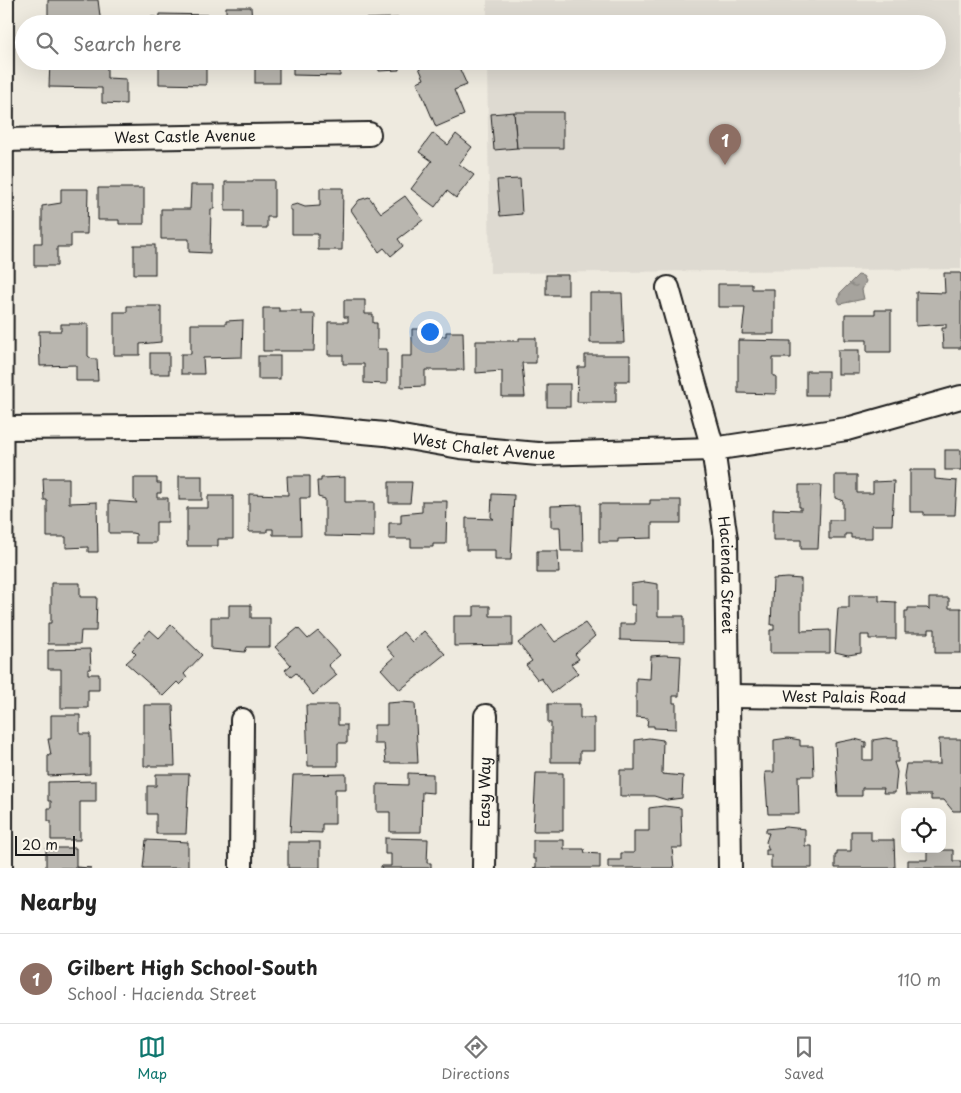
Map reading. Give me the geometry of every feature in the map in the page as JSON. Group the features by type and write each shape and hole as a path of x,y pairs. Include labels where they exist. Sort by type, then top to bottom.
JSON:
{"street":[{"path":"1,868 0,428 2,0"},
{"name":"West Castle Avenue","path":"1,140 369,134"},
{"name":"Hacienda Street","path":"668,288 713,449 726,539 730,868"},
{"name":"West Chalet Avenue","path":"0,428 297,426 385,434 460,447 538,454 713,449 846,429 961,398"},
{"name":"West Palais Road","path":"728,696 961,699"},
{"name":"Easy Way","path":"484,868 486,716"},
{"path":"241,868 242,720"}],"shaded area":[{"path":"487,0 961,0 961,269 490,273 487,70 946,70 946,15 487,15"}],"water":[{"path":"858,275 863,276 866,281 862,290 864,299 840,304 838,300 840,293"}],"building":[{"path":"48,0 98,0 100,15 48,15"},
{"path":"226,7 251,7 251,15 226,15"},
{"path":"160,14 216,15 160,15"},
{"path":"50,70 107,70 107,78 126,79 126,104 102,103 102,88 49,87"},
{"path":"159,70 206,70 206,85 159,84"},
{"path":"255,70 279,70 279,83 255,83"},
{"path":"293,70 340,70 340,76 293,75"},
{"path":"420,70 460,70 467,85 454,90 464,115 436,127 417,82 424,79"},
{"path":"514,112 517,148 494,150 491,114"},
{"path":"514,112 563,112 563,148 517,148"},
{"path":"433,133 448,145 456,134 472,147 459,164 474,175 456,198 447,191 435,207 411,189 432,161 419,152"},
{"path":"520,179 522,214 500,216 497,180"},
{"path":"253,180 274,180 274,217 267,217 267,228 243,228 243,211 225,211 225,182 253,182"},
{"path":"191,185 214,185 214,209 211,209 210,253 189,252 189,239 161,239 161,209 190,209"},
{"path":"98,188 144,188 144,224 119,224 119,220 98,220"},
{"path":"320,188 343,188 342,250 318,250 318,234 292,234 292,210 290,210 290,206 297,204 305,207 320,206"},
{"path":"61,189 88,189 87,234 71,234 71,247 57,247 57,266 34,266 34,243 42,243 42,206 61,203"},
{"path":"405,196 423,220 398,239 403,246 391,256 384,248 379,252 351,210 359,200 369,197 381,213"},
{"path":"134,245 155,245 155,274 134,274"},
{"path":"944,273 961,273 961,348 943,348 942,328 946,328 946,324 916,326 916,292 945,293"},
{"path":"546,275 568,275 568,295 546,295"},
{"path":"718,284 752,284 752,289 774,289 774,334 742,334 745,307 718,307"},
{"path":"590,293 622,293 624,343 590,343"},
{"path":"344,300 365,300 365,314 373,314 373,323 377,323 377,349 387,349 387,384 364,383 364,364 343,364 343,355 328,355 328,322 348,322 348,317 344,317"},
{"path":"127,306 161,306 161,342 140,344 140,355 114,355 114,312 127,312"},
{"path":"263,308 279,308 279,311 301,311 301,314 315,314 314,351 263,351"},
{"path":"875,310 891,310 891,352 867,352 867,340 845,340 845,314 875,314"},
{"path":"243,320 242,357 203,358 204,374 181,374 181,354 191,354 191,324 226,324 226,321"},
{"path":"61,324 88,324 88,356 92,359 97,359 98,381 76,381 76,365 40,366 39,331 61,331"},
{"path":"412,329 439,329 439,336 446,336 446,332 463,332 464,370 425,370 425,386 401,387 401,356 412,356"},
{"path":"519,338 536,338 536,363 522,363 525,397 502,397 502,371 476,373 476,341 519,341"},
{"path":"738,340 791,341 791,358 773,358 776,394 738,393"},
{"path":"838,350 859,350 859,374 838,374"},
{"path":"150,353 169,353 169,374 150,374"},
{"path":"585,355 630,355 630,381 616,381 616,402 577,402 578,367 585,367"},
{"path":"258,356 280,356 280,379 258,379"},
{"path":"806,371 828,371 828,395 806,395"},
{"path":"547,384 570,384 570,407 547,407"},
{"path":"945,450 961,450 961,470 945,470"},
{"path":"910,470 935,470 935,479 957,481 955,515 924,515 924,512 910,512"},
{"path":"835,475 857,475 857,493 873,493 873,482 894,481 892,525 872,525 872,538 851,538 851,534 845,534 845,539 829,539 829,520 843,520 843,501 835,498"},
{"path":"179,476 202,476 202,500 179,500"},
{"path":"287,476 310,476 310,498 300,498 301,535 273,535 273,529 267,529 267,532 249,532 249,494 288,495"},
{"path":"345,477 345,502 374,502 374,537 325,536 325,499 318,497 317,481 321,481 321,478"},
{"path":"43,478 69,478 69,503 97,502 98,552 88,552 88,547 66,548 66,537 47,537 47,500 44,500"},
{"path":"134,478 157,478 157,483 161,483 161,493 157,493 157,498 168,498 168,522 156,522 156,543 136,543 136,534 132,533 109,533 109,501 137,503 134,499"},
{"path":"389,482 412,482 410,503 389,503"},
{"path":"799,485 821,485 818,549 801,549 801,540 773,540 773,509 801,510 801,507 799,507"},
{"path":"492,494 514,495 511,560 495,560 495,550 466,550 466,518 494,519 491,517"},
{"path":"208,496 233,496 233,539 218,539 218,546 187,546 187,508 208,508"},
{"path":"650,500 681,500 681,523 652,523 652,538 618,539 618,542 599,542 599,504 650,504"},
{"path":"422,501 447,501 446,544 433,544 433,547 411,547 411,539 389,539 389,523 401,523 401,514 422,512"},
{"path":"582,505 583,551 561,551 560,527 551,527 551,506"},
{"path":"537,551 558,551 559,573 537,573"},
{"path":"773,579 801,579 801,631 830,630 830,653 770,653 770,630 774,630 774,625 771,625"},
{"path":"645,582 658,584 658,616 684,616 684,642 620,640 620,624 635,624 635,605 631,605 631,584"},
{"path":"51,583 80,583 80,597 97,597 96,631 81,631 80,644 48,644 48,623 51,623"},
{"path":"849,595 879,595 879,601 896,602 896,639 869,639 869,635 861,635 861,653 848,655 835,652 838,608 849,608"},
{"path":"929,598 949,598 949,608 961,608 961,653 935,653 935,629 929,629 929,633 905,633 905,611 908,611 908,608 927,608 929,610"},
{"path":"229,605 251,605 251,618 270,618 270,647 247,647 245,652 211,649 211,617 229,617"},
{"path":"474,606 490,606 490,616 512,616 512,645 454,646 454,616 474,616"},
{"path":"585,623 595,636 575,654 579,659 571,664 578,673 552,693 541,678 538,680 526,665 532,661 518,643 542,625 555,642"},
{"path":"171,625 202,655 184,674 187,678 180,685 177,682 163,696 126,663 136,654 132,650 150,630 159,638"},
{"path":"298,628 308,639 318,631 340,655 328,665 337,675 313,695 296,673 291,677 285,670 291,665 275,647"},
{"path":"424,631 445,654 400,690 381,669 395,657 386,647 403,632 412,642"},
{"path":"90,649 91,669 88,669 88,674 99,674 99,690 88,690 88,708 61,708 61,669 48,669 48,650"},
{"path":"651,656 681,656 679,696 673,696 673,703 676,703 676,729 647,726 648,718 636,717 636,678 650,679"},
{"path":"387,703 415,703 418,763 386,763 384,744 374,744 374,725 387,725"},
{"path":"548,704 580,704 580,718 594,718 594,751 580,751 580,762 551,762 551,723 548,723"},
{"path":"144,705 173,705 175,766 144,766"},
{"path":"306,705 338,705 338,725 347,725 347,743 338,743 338,766 308,766"},
{"path":"51,715 80,715 80,734 90,734 90,774 48,776 48,755 51,755 48,739 51,739"},
{"path":"649,738 663,740 662,774 683,776 682,798 667,800 654,796 620,796 620,770 635,770 635,740"},
{"path":"788,738 800,740 800,746 813,746 814,776 798,776 799,814 768,814 765,772 774,772 774,740"},
{"path":"886,738 898,740 898,762 894,762 897,772 895,793 883,793 884,788 862,788 862,796 838,796 835,743 855,739 866,742 866,747 863,747 863,760 873,760 873,740"},
{"path":"939,739 961,739 961,811 953,811 944,800 931,800 931,795 906,795 904,776 906,764 940,764"},
{"path":"408,773 433,774 433,793 422,792 421,832 390,832 390,812 377,812 377,784 408,785"},
{"path":"536,773 563,773 563,831 533,831"},
{"path":"156,774 189,774 186,834 156,834 156,814 147,814 147,786 156,786"},
{"path":"346,774 346,789 335,789 335,824 322,824 322,833 290,832 293,775"},
{"path":"96,781 96,802 80,802 80,840 51,840 51,821 48,821 48,808 51,808 51,801 48,801 48,782"},
{"path":"664,806 681,808 682,848 672,848 674,868 608,868 608,860 621,860 621,853 634,853 634,831 649,831 649,808"},
{"path":"786,827 805,829 805,846 812,846 812,868 771,868 771,855 766,855 766,850 769,850 766,842 769,833 766,833 766,829"},
{"path":"851,831 871,831 871,840 894,840 895,868 835,868 835,855 837,855 837,851 851,851"},
{"path":"385,838 428,839 427,863 431,863 431,868 381,868 381,866 391,866 391,854 385,854"},
{"path":"146,840 188,842 188,868 143,868"},
{"path":"533,840 564,840 564,849 584,849 585,853 600,854 600,868 533,868 536,867 536,859 533,859"},
{"path":"288,842 320,842 320,868 288,868"},
{"path":"46,848 76,848 76,867 91,868 46,868"},
{"path":"946,850 953,850 953,861 961,861 961,868 908,868 908,860 927,860 927,853 946,853"}],"place":[{"name":"Gilbert High School-South","path":"725,165"}]}
